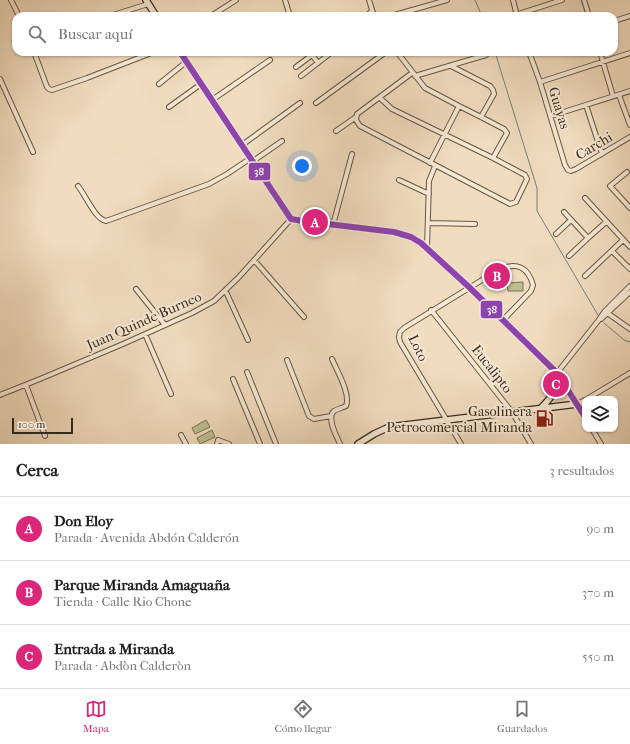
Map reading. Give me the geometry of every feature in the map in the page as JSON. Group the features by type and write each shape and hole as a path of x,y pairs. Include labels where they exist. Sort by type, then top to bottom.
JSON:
{"street":[{"path":"11,0 17,12"},
{"path":"217,12 236,0"},
{"path":"285,0 289,12"},
{"path":"369,0 372,12"},
{"path":"405,12 447,0"},
{"path":"513,0 516,12"},
{"path":"526,12 562,0"},
{"path":"584,0 588,12"},
{"path":"121,12 147,2 153,12"},
{"path":"618,20 630,16"},
{"path":"540,82 630,53"},
{"path":"35,56 47,88 52,90 144,56"},
{"path":"182,56 291,219 394,232 411,237 427,248 469,287 557,373 582,412"},
{"path":"296,67 309,56"},
{"path":"314,56 318,63"},
{"path":"301,76 327,56"},
{"path":"316,103 381,56"},
{"path":"400,56 425,88 504,129 507,135 493,158"},
{"path":"336,131 356,117 357,114 414,75 483,56"},
{"name":"Guayas","path":"530,56 568,170"},
{"path":"601,56 613,96"},
{"path":"212,100 270,60"},
{"path":"159,84 186,62"},
{"path":"451,66 490,86 493,90 493,96 481,117"},
{"path":"0,79 33,152"},
{"path":"170,107 201,84"},
{"path":"551,116 630,91"},
{"path":"619,94 630,125"},
{"path":"356,117 358,123 363,128 510,204 516,202 527,179 525,175 392,109 380,98"},
{"path":"242,145 300,103"},
{"path":"586,105 602,154"},
{"path":"430,163 459,106"},
{"name":"Carchi","path":"568,170 571,171 576,169 630,137"},
{"path":"78,186 101,220 106,221 209,184 282,141"},
{"path":"333,225 352,154"},
{"path":"427,248 429,181 435,166"},
{"path":"627,172 610,186 629,205"},
{"path":"400,180 429,194"},
{"path":"585,198 606,222 627,241 630,247"},
{"path":"564,212 588,238"},
{"name":"Juan Quinde Burneo","path":"0,395 145,334 214,301 291,219"},
{"path":"556,234 571,220"},
{"path":"569,256 606,222"},
{"path":"428,223 475,224"},
{"path":"586,276 612,251 627,241"},
{"path":"612,251 630,269"},
{"path":"254,260 304,317"},
{"name":"Loto","path":"461,444 400,342 400,332 431,310 500,269 510,265 519,266 532,279 533,285 531,290 503,320"},
{"path":"540,408 549,400 555,390 557,373 598,322 630,286"},
{"path":"136,289 165,325"},
{"path":"225,291 248,340"},
{"path":"606,313 630,292"},
{"name":"Eucalipto","path":"431,310 512,412 531,444"},
{"path":"606,313 630,330"},
{"path":"145,334 171,394"},
{"path":"332,359 347,394 346,406 334,411 331,416 334,430 340,444"},
{"path":"287,360 309,416 314,419 331,416"},
{"path":"248,372 276,444"},
{"path":"593,396 630,373"},
{"path":"233,379 260,444"},
{"path":"26,385 45,436"},
{"path":"358,444 388,427 565,406 582,402"},
{"path":"594,432 601,444"},
{"path":"181,435 186,444"},
{"path":"217,444 218,440 229,444"}],"green space":[{"path":"523,282 523,291 508,291 507,283"},
{"path":"206,420 210,427 195,434 192,428"},
{"path":"212,430 215,437 200,444 197,438"}],"waterway":[{"path":"475,0 480,12"},
{"path":"496,56 537,188 537,211 598,315"},
{"path":"604,323 624,340 630,342"}],"transit line":[{"name":"38","path":"183,56 291,219 394,232 411,237 421,243 469,287 557,373 582,412"}],"place":[{"name":"Don Eloy","path":"315,222"},
{"name":"Parque Miranda Amaguaña","path":"497,276"},
{"name":"Entrada a Miranda","path":"556,384"},
{"name":"Gasolinera Petrocomercial Miranda","path":"545,419"}]}
